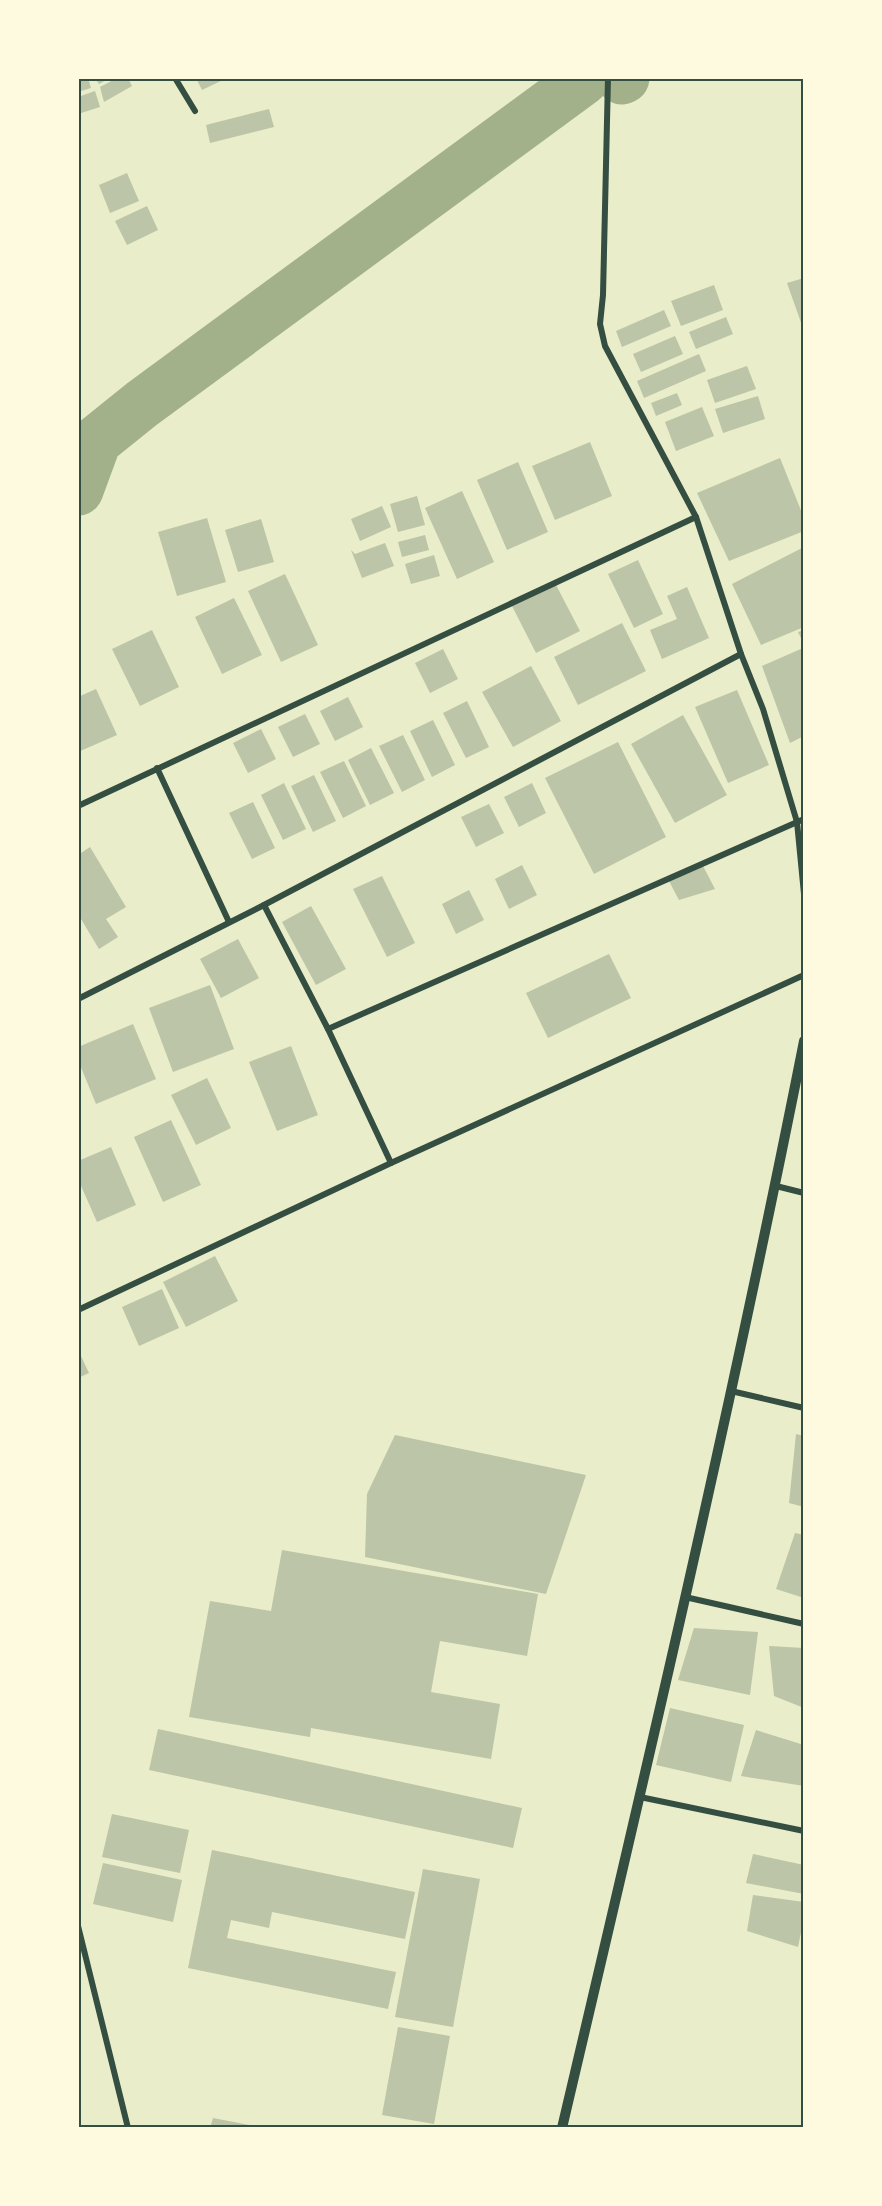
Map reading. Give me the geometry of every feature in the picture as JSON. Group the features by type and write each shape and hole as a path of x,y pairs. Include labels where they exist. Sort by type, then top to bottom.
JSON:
{"street":[{"path":"175,78 195,111"},
{"path":"608,78 603,296 600,324 605,346 696,517 741,654 763,709 797,822 804,894"},
{"path":"78,806 696,517"},
{"path":"78,999 264,905 741,654"},
{"path":"157,768 229,922"},
{"path":"328,1029 804,819"},
{"path":"264,905 328,1029 391,1163"},
{"path":"78,1311 391,1163 804,975"},
{"path":"562,2128 685,1597 776,1186 804,1041"},
{"path":"776,1186 804,1193"},
{"path":"730,1391 804,1408"},
{"path":"685,1597 804,1624"},
{"path":"640,1797 804,1831"},
{"path":"78,1926 128,2128"}],"building":[{"path":"78,78 88,78 91,88 78,92"},
{"path":"95,78 110,78 99,84"},
{"path":"117,78 128,78 132,86 104,102 100,87"},
{"path":"196,78 227,78 202,90"},
{"path":"95,91 100,107 78,114 78,97"},
{"path":"269,109 274,127 210,143 206,125"},
{"path":"127,173 139,201 110,213 99,185"},
{"path":"147,206 158,230 127,245 115,221"},
{"path":"804,278 804,331 787,283"},
{"path":"714,285 723,310 681,326 671,301"},
{"path":"664,310 671,326 622,347 616,331"},
{"path":"726,317 733,334 696,349 689,332"},
{"path":"675,336 683,354 641,372 633,354"},
{"path":"699,354 706,371 644,398 637,381"},
{"path":"747,366 756,389 715,403 707,380"},
{"path":"677,393 682,405 656,416 651,403"},
{"path":"758,396 765,419 723,433 715,409"},
{"path":"702,407 714,436 676,451 665,422"},
{"path":"590,442 612,496 555,520 532,466"},
{"path":"780,458 804,518 804,531 729,561 697,493"},
{"path":"518,462 548,532 507,550 477,480"},
{"path":"462,491 494,562 457,579 425,508"},
{"path":"417,496 425,525 398,532 390,504"},
{"path":"382,506 391,527 360,541 351,519"},
{"path":"207,518 226,582 177,596 158,532"},
{"path":"261,519 274,562 238,572 225,530"},
{"path":"425,535 429,550 402,557 398,542"},
{"path":"385,543 394,566 362,578 351,550 355,554"},
{"path":"804,547 804,627 761,645 732,584"},
{"path":"434,555 440,576 411,584 405,564"},
{"path":"638,560 663,614 634,628 608,574"},
{"path":"285,574 318,645 281,662 248,591"},
{"path":"556,585 580,631 536,653 512,606"},
{"path":"687,587 709,638 662,659 650,630 677,619 667,596"},
{"path":"234,598 262,655 222,674 195,617"},
{"path":"622,623 646,671 578,705 554,657"},
{"path":"152,630 179,687 140,706 112,649"},
{"path":"804,630 804,644 798,632"},
{"path":"803,648 804,736 790,743 762,666"},
{"path":"443,649 458,679 430,693 415,663"},
{"path":"531,666 561,721 513,747 482,692"},
{"path":"96,689 117,735 78,752 78,697"},
{"path":"737,690 769,765 728,783 695,707"},
{"path":"348,697 363,727 335,741 320,711"},
{"path":"467,701 489,747 466,758 443,713"},
{"path":"305,714 320,744 293,757 278,727"},
{"path":"683,715 727,795 675,823 631,744"},
{"path":"433,720 455,765 432,777 410,731"},
{"path":"261,729 276,759 248,773 233,743"},
{"path":"403,735 425,780 402,792 379,746"},
{"path":"618,742 666,837 594,874 545,778"},
{"path":"371,748 394,793 370,805 348,760"},
{"path":"344,761 366,806 343,818 320,772"},
{"path":"314,775 336,821 313,832 291,786"},
{"path":"284,783 306,829 283,840 261,795"},
{"path":"532,783 546,813 519,827 504,797"},
{"path":"253,802 275,848 252,859 229,813"},
{"path":"489,804 504,833 476,847 461,817"},
{"path":"90,847 126,907 106,919 118,937 99,949 78,914 78,855"},
{"path":"522,865 537,895 509,909 495,879"},
{"path":"703,866 715,889 679,900 669,881"},
{"path":"382,876 415,943 387,957 353,889"},
{"path":"469,890 484,920 456,934 442,904"},
{"path":"311,906 346,969 316,985 282,922"},
{"path":"238,939 259,978 221,998 200,959"},
{"path":"609,954 631,998 548,1038 526,993"},
{"path":"210,985 234,1049 173,1072 149,1008"},
{"path":"133,1024 156,1079 96,1104 78,1060 78,1047"},
{"path":"291,1046 318,1115 277,1131 249,1062"},
{"path":"207,1078 231,1128 196,1145 171,1095"},
{"path":"171,1120 201,1185 163,1202 134,1137"},
{"path":"111,1147 136,1205 97,1222 78,1179 78,1161"},
{"path":"215,1256 238,1301 186,1327 163,1282"},
{"path":"162,1289 179,1328 139,1346 122,1307"},
{"path":"78,1350 89,1373 78,1378"},
{"path":"796,1434 804,1436 804,1507 789,1503"},
{"path":"395,1435 586,1475 546,1594 365,1557 367,1494"},
{"path":"795,1533 804,1535 804,1598 776,1589"},
{"path":"282,1550 538,1594 527,1656 440,1641 431,1692 500,1704 491,1759 311,1728 310,1737 189,1717 210,1601 271,1611"},
{"path":"694,1628 758,1632 750,1695 678,1680"},
{"path":"769,1646 804,1648 804,1708 774,1696"},
{"path":"670,1708 744,1725 731,1782 656,1765"},
{"path":"158,1729 522,1808 513,1848 149,1770"},
{"path":"756,1730 804,1745 804,1786 741,1776"},
{"path":"112,1814 189,1830 180,1873 102,1857"},
{"path":"212,1850 415,1892 405,1939 272,1912 269,1928 231,1920 227,1938 396,1972 388,2009 188,1968"},
{"path":"753,1854 804,1865 804,1894 746,1883"},
{"path":"103,1863 182,1880 173,1922 93,1904"},
{"path":"423,1869 480,1879 453,2027 395,2017"},
{"path":"753,1895 804,1902 804,1918 798,1947 747,1931"},
{"path":"398,2027 450,2036 434,2124 382,2115"},
{"path":"213,2118 260,2127 260,2128 210,2128"}],"waterway":[{"path":"78,490 96,441 142,404 583,80"}]}
